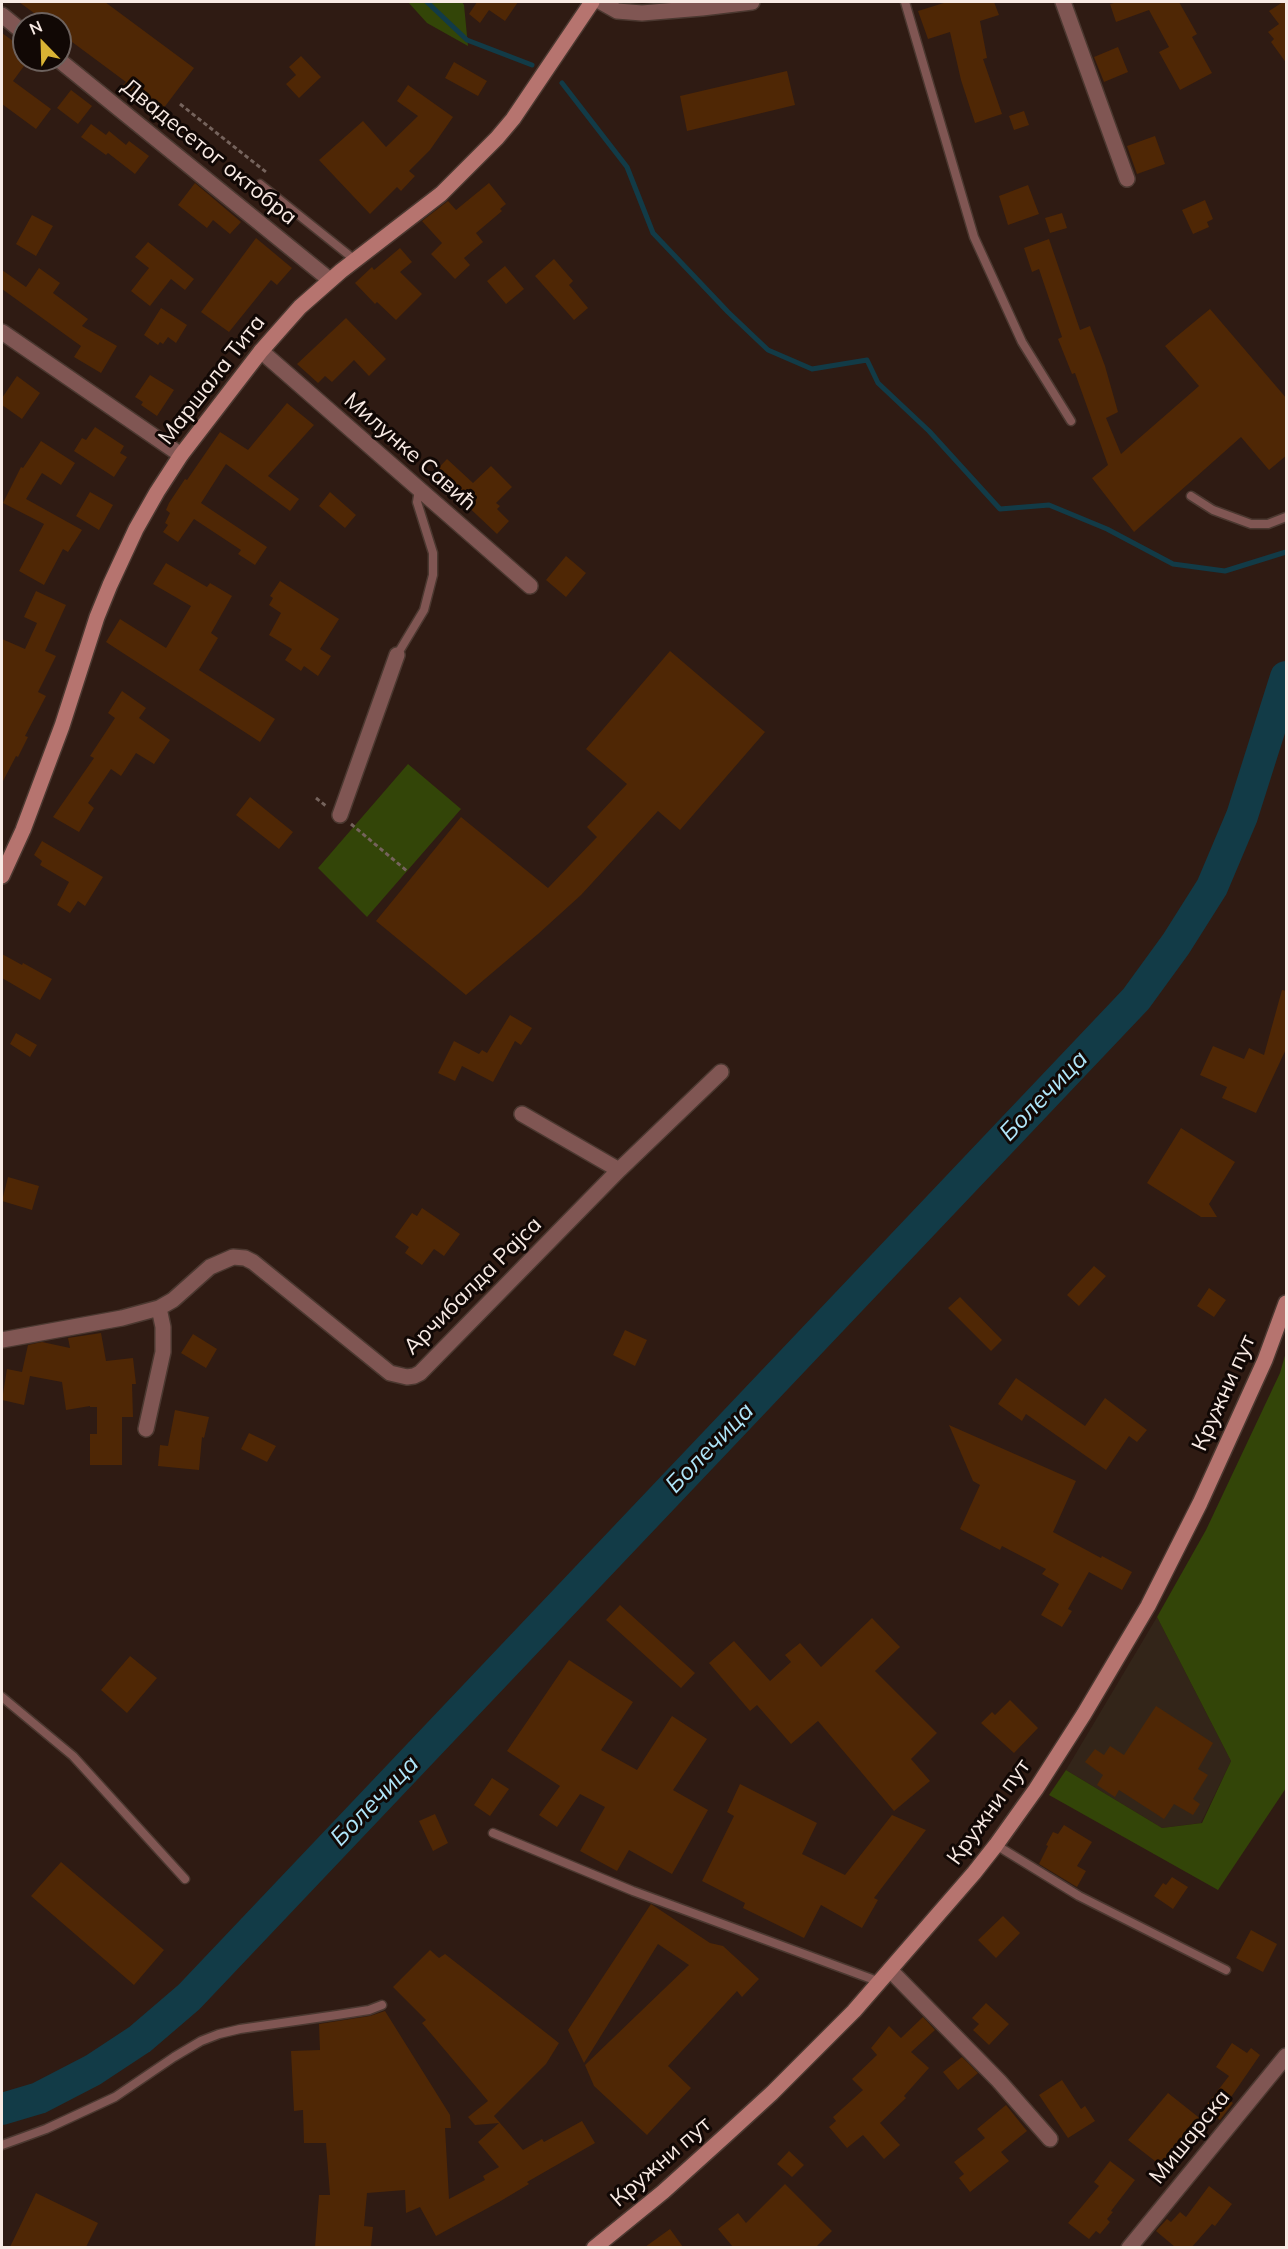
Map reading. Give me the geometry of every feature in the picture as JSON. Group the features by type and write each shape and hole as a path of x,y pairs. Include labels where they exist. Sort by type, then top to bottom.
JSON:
{"main road":[{"name":"Маршала Тита","path":"2,876 15,851 62,726 97,617 110,585 141,520 182,455 261,351 300,307 330,280 441,194 498,138 592,2"},
{"name":"Кружни пут","path":"594,2247 663,2192 772,2093 886,1976 996,1845 1078,1724 1148,1606 1200,1503 1265,1360 1287,1303"}],"street":[{"path":"601,2 642,13 752,2"},
{"path":"1063,2 1127,178"},
{"name":"Двадесетог октобра","path":"72,71 330,280"},
{"path":"2,332 182,455"},
{"name":"Милунке Савић","path":"261,351 530,586"},
{"path":"340,815 397,655"},
{"name":"Арчибалда Рајса","path":"2,1340 110,1321 159,1308 210,1268 233,1257 245,1258 253,1262 390,1373 407,1377 414,1376 619,1170 721,1072"},
{"path":"522,1114 619,1170"},
{"path":"146,1429 163,1352 163,1327 159,1308"},
{"path":"886,1976 999,2081 1050,2139"},
{"name":"Мишарска","path":"1129,2247 1287,2056"}],"lane":[{"path":"904,2 974,237 1022,342 1071,421"},
{"path":"260,184 355,260"},
{"path":"397,655 424,610 432,582 433,553 417,502 419,489"},
{"path":"1191,496 1213,510 1251,524 1268,524 1287,517"},
{"path":"2,1697 73,1756 185,1879"},
{"path":"493,1833 633,1891 886,1976"},
{"path":"996,1845 1079,1896 1226,1970"},
{"path":"2,2145 46,2129 115,2097 174,2057 219,2034 348,2014 382,2005"}],"path":[{"path":"315,798 340,815 407,871"}],"shaded area":[{"path":"1157,1617 1231,1761 1201,1823 1162,1828 1066,1770"}],"green space":[{"path":"408,2 462,2 468,46 427,23"},
{"path":"408,764 461,809 367,917 318,868"},
{"path":"1286,1352 1286,1788 1218,1890 1049,1795 1066,1770 1162,1828 1202,1823 1231,1761 1157,1617 1206,1530 1280,1373"}],"building":[{"path":"19,2 105,2 194,68 160,113 123,85 126,82 72,42 72,12 33,12"},
{"path":"477,2 518,2 505,21 489,10 480,23 469,14"},
{"path":"947,2 994,2 999,15 980,21 987,58 983,59 1002,114 975,123 961,80 950,32 928,39 918,11"},
{"path":"1179,2 1197,34 1192,37 1212,73 1180,90 1159,52 1169,47 1149,10 1116,22 1110,4"},
{"path":"1287,2 1287,64 1271,42 1274,39 1268,32 1279,24 1269,11"},
{"path":"2,33 12,40 12,72 20,72 13,81 51,109 36,129 2,104"},
{"path":"1118,47 1128,72 1104,82 1094,57"},
{"path":"301,56 321,77 299,98 286,84 296,75 289,67"},
{"path":"454,62 487,81 478,96 445,78"},
{"path":"787,71 795,105 687,131 680,96"},
{"path":"408,85 453,117 430,150 409,171 415,176 401,191 397,187 370,214 319,160 363,121 386,147 418,116 397,101"},
{"path":"71,90 92,106 78,124 57,108"},
{"path":"1024,111 1029,125 1014,130 1009,116"},
{"path":"91,124 106,135 109,131 126,145 129,141 149,156 135,174 108,153 106,155 81,137"},
{"path":"1155,136 1165,164 1137,174 1127,146"},
{"path":"195,183 241,222 230,234 213,220 207,228 178,205"},
{"path":"489,183 506,204 500,209 502,211 476,233 483,242 464,258 470,265 455,279 431,254 442,243 422,221 448,201 456,210"},
{"path":"1028,185 1039,214 1008,225 999,196"},
{"path":"1205,200 1213,219 1207,222 1209,227 1193,234 1182,210"},
{"path":"1062,213 1067,228 1050,233 1045,218"},
{"path":"32,215 53,226 36,256 16,244"},
{"path":"256,238 292,268 277,285 271,280 229,332 201,312"},
{"path":"1049,239 1080,330 1090,326 1105,366 1118,412 1106,418 1121,454 1199,386 1165,346 1210,309 1287,399 1287,455 1269,470 1241,437 1134,532 1092,478 1108,465 1075,373 1072,374 1058,339 1062,337 1039,269 1032,272 1024,248"},
{"path":"148,242 194,279 185,290 171,279 150,306 131,291 149,268 135,257"},
{"path":"400,248 412,262 400,272 422,294 396,320 377,302 375,304 355,283 372,267 374,270"},
{"path":"554,259 573,281 569,285 588,308 574,320 535,276"},
{"path":"505,266 524,289 506,304 487,281"},
{"path":"39,268 60,283 53,293 88,319 82,326 117,346 101,373 74,357 81,346 2,289 2,270 26,287"},
{"path":"161,308 187,325 176,343 168,337 163,344 160,342 158,345 144,335"},
{"path":"346,318 386,359 369,376 354,360 332,382 325,376 318,383 297,364"},
{"path":"150,375 174,390 157,416 141,405 143,402 135,397"},
{"path":"17,376 40,393 22,419 2,405 2,398"},
{"path":"287,403 314,425 268,476 299,499 290,511 226,464 201,503 267,547 255,565 238,554 241,550 194,519 178,542 163,532 168,525 165,523 170,513 166,510 169,503 220,432 248,450"},
{"path":"95,427 124,446 120,453 127,457 114,477 74,451 82,438 86,440"},
{"path":"41,441 75,463 61,485 42,473 26,499 82,530 68,552 63,549 44,585 19,571 44,524 3,503 21,467 23,468"},
{"path":"447,459 473,483 491,466 512,487 496,503 500,506 497,509 509,521 497,534 460,499 458,501 431,476"},
{"path":"90,492 113,505 99,530 76,516"},
{"path":"330,492 356,515 345,528 319,506"},
{"path":"566,556 586,573 566,597 546,580"},
{"path":"166,563 207,587 210,583 232,596 211,633 218,638 199,670 275,719 260,742 106,642 120,619 166,648 191,606 153,584"},
{"path":"280,581 339,619 320,649 331,656 318,676 304,666 301,671 285,660 292,649 269,635 281,613 269,605 273,598 270,596"},
{"path":"36,591 66,605 45,651 56,656 38,692 46,696 25,736 28,737 18,757 16,756 2,783 2,639 25,649 37,623 24,617"},
{"path":"670,651 765,732 680,830 658,811 581,895 466,995 376,921 461,817 548,888 597,837 587,827 627,784 586,749"},
{"path":"122,691 146,708 139,718 170,740 154,764 136,753 121,776 111,769 88,803 94,808 79,832 53,817 94,758 90,756 115,718 108,713"},
{"path":"250,797 293,832 279,849 236,815"},
{"path":"42,841 103,877 85,906 78,901 70,913 57,905 69,882 40,865 42,861 34,855"},
{"path":"2,954 52,979 40,1000 2,978"},
{"path":"1282,990 1287,991 1287,1047 1256,1113 1222,1098 1227,1087 1200,1075 1213,1046 1244,1059 1249,1048 1264,1055"},
{"path":"510,1015 532,1028 521,1045 515,1041 493,1082 462,1066 455,1081 438,1073 454,1041 479,1054 482,1050 487,1053"},
{"path":"16,1033 37,1045 30,1057 10,1044"},
{"path":"1181,1128 1235,1162 1209,1204 1217,1217 1201,1217 1147,1183"},
{"path":"8,1177 39,1186 32,1210 2,1201"},
{"path":"422,1208 460,1234 444,1256 434,1249 422,1265 405,1253 409,1247 395,1237 412,1213 417,1216"},
{"path":"1094,1266 1106,1276 1079,1306 1067,1295"},
{"path":"1209,1288 1226,1300 1214,1317 1197,1306"},
{"path":"960,1297 1002,1340 991,1351 948,1308"},
{"path":"625,1330 647,1340 635,1366 613,1355"},
{"path":"101,1333 106,1361 133,1358 136,1384 132,1384 133,1417 122,1417 122,1465 90,1465 90,1434 97,1434 97,1407 66,1410 62,1382 30,1376 24,1405 2,1400 7,1369 22,1372 28,1345 42,1342 70,1348 68,1338"},
{"path":"193,1334 217,1349 206,1368 181,1353"},
{"path":"1016,1378 1085,1426 1105,1398 1147,1430 1137,1442 1129,1436 1106,1470 1026,1414 1022,1421 998,1404"},
{"path":"175,1410 209,1417 204,1438 202,1437 199,1470 158,1466 160,1445 168,1446"},
{"path":"949,1425 1076,1481 1053,1532 1132,1572 1122,1590 1089,1572 1068,1609 1072,1611 1062,1627 1041,1615 1059,1584 1042,1574 1046,1569 1002,1546 1000,1550 960,1529 980,1485 973,1481"},
{"path":"249,1433 276,1446 267,1462 241,1449"},
{"path":"620,1605 695,1673 681,1688 606,1620"},
{"path":"872,1618 900,1647 875,1671 937,1733 911,1759 930,1781 894,1811 818,1721 791,1744 757,1705 750,1711 709,1663 734,1641 770,1681 791,1662 785,1655 800,1643 821,1667"},
{"path":"130,1656 157,1678 127,1713 101,1690"},
{"path":"569,1660 633,1702 601,1750 637,1770 672,1716 707,1739 673,1790 708,1810 672,1874 629,1850 617,1871 580,1851 605,1807 580,1794 557,1827 539,1815 560,1786 507,1751"},
{"path":"1010,1700 1038,1728 1014,1753 981,1723 992,1712 995,1715"},
{"path":"1156,1706 1213,1743 1198,1769 1208,1775 1193,1799 1200,1804 1193,1815 1174,1804 1164,1819 1119,1790 1115,1797 1097,1785 1103,1775 1085,1762 1095,1749 1104,1755 1110,1746 1124,1755"},
{"path":"492,1778 509,1789 490,1816 474,1805"},
{"path":"740,1784 817,1823 802,1854 845,1875 892,1815 926,1830 874,1898 878,1900 862,1928 821,1905 804,1938 743,1908 745,1903 702,1881 734,1816 727,1812"},
{"path":"435,1814 448,1843 433,1851 419,1821"},
{"path":"1064,1825 1092,1842 1077,1866 1086,1871 1077,1887 1039,1864 1053,1832 1058,1834"},
{"path":"61,1862 164,1950 134,1985 31,1896"},
{"path":"1172,1877 1188,1887 1173,1909 1154,1896 1163,1883 1166,1885"},
{"path":"651,1904 710,1943 723,1946 759,1979 742,1997 737,1991 668,2066 691,2088 647,2135 594,2086 585,2065 689,1965 658,1944 584,2063 568,2030"},
{"path":"1003,1916 1020,1933 996,1958 978,1940"},
{"path":"1251,1930 1277,1944 1263,1972 1236,1958"},
{"path":"430,1950 439,1958 445,1954 559,2043 546,2064 494,2116 523,2150 542,2139 544,2142 582,2121 595,2143 527,2182 529,2184 499,2202 436,2236 420,2207 406,2213 405,2190 367,2193 364,2226 373,2227 371,2247 315,2247 319,2195 330,2195 326,2143 304,2143 303,2110 294,2111 291,2051 320,2050 319,2024 370,2016 385,2011 450,2115 451,2128 445,2128 449,2199 485,2180 483,2176 499,2167 478,2142 499,2123 475,2125 468,2117 488,2101 422,2023 426,2020 393,1987"},
{"path":"986,2003 1009,2024 989,2045 973,2030 979,2024 972,2018"},
{"path":"923,2017 935,2030 911,2052 929,2068 904,2096 906,2098 880,2123 900,2145 884,2159 863,2135 847,2148 829,2127 836,2121 833,2117 863,2090 852,2079 877,2055 871,2048 889,2026 901,2038"},
{"path":"1232,2043 1247,2053 1251,2048 1260,2055 1229,2100 1233,2103 1220,2120 1205,2107 1229,2076 1216,2067"},
{"path":"962,2057 978,2073 958,2090 943,2072"},
{"path":"1062,2080 1081,2109 1085,2106 1095,2121 1068,2138 1039,2095"},
{"path":"1168,2093 1207,2124 1192,2143 1183,2136 1160,2165 1128,2140"},
{"path":"1006,2105 1027,2131 1001,2152 1009,2161 970,2192 959,2178 964,2174 954,2162 985,2138 977,2129"},
{"path":"789,2151 804,2165 792,2177 777,2164"},
{"path":"1110,2161 1135,2180 1111,2211 1113,2212 1107,2219 1110,2222 1100,2234 1096,2231 1089,2239 1068,2223 1099,2186 1094,2182"},
{"path":"785,2184 832,2231 816,2247 733,2247 718,2229 738,2213 746,2223"},
{"path":"1209,2186 1232,2204 1215,2226 1212,2224 1192,2247 1175,2247 1156,2231 1167,2219 1171,2222 1180,2212 1186,2217"},
{"path":"36,2193 98,2223 86,2247 10,2247"},
{"path":"670,2229 683,2247 645,2247"}],"waterway":[{"path":"427,2 467,40 532,65"},
{"path":"562,83 627,167 653,233 728,312 768,350 812,369 867,360 878,383 929,431 1000,509 1049,505 1107,529 1173,564 1225,571 1286,552"},
{"name":"Болечица","path":"2,2109 39,2098 93,2070 140,2039 189,1997 1136,999 1176,944 1212,887 1242,816 1286,677"}]}
